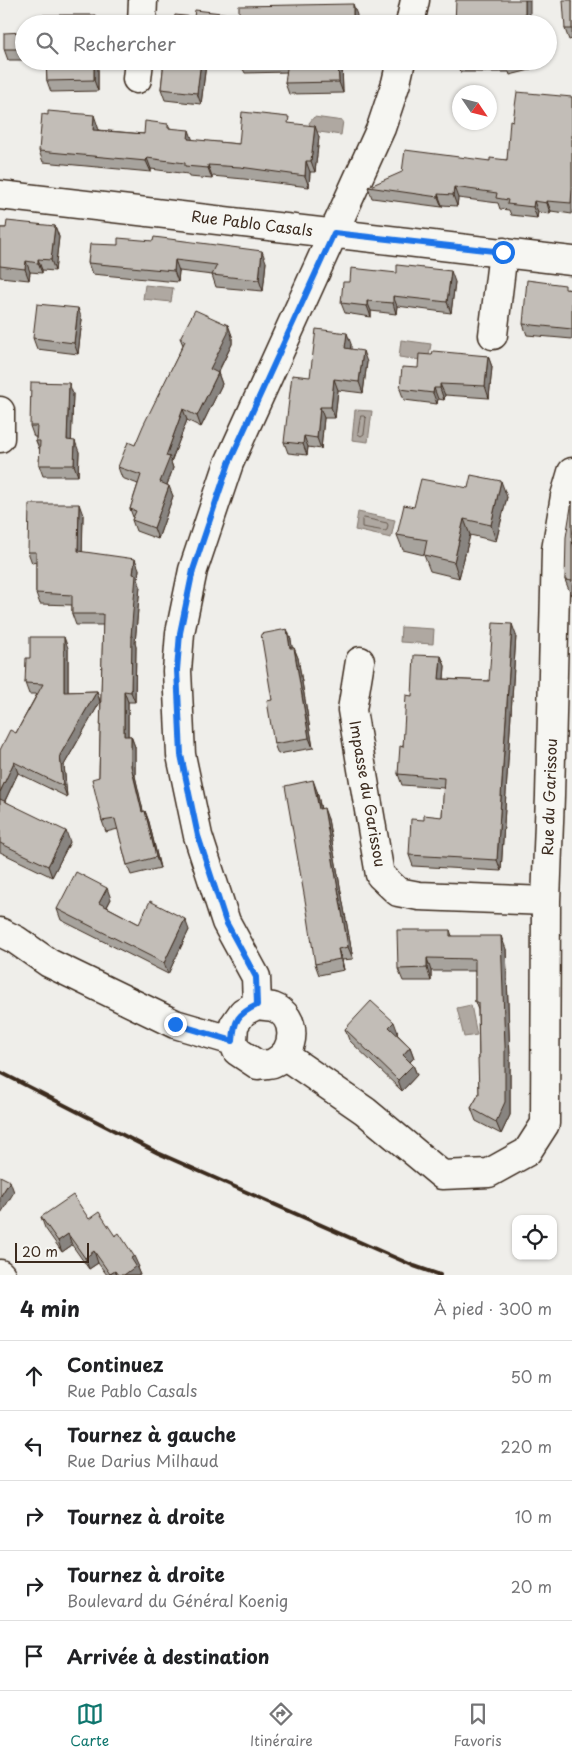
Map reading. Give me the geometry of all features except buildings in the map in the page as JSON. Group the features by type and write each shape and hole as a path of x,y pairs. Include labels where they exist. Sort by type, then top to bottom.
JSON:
{"street":[{"path":"142,15 143,0"},
{"path":"412,15 415,0"},
{"path":"257,1005 256,977 226,922 198,836 181,755 177,670 180,633 193,570 229,463 381,128 399,70"},
{"name":"Rue Pablo Casals","path":"0,195 572,261"},
{"path":"493,335 503,252"},
{"path":"0,411 0,438"},
{"name":"Rue du Garissou","path":"284,1055 365,1110 442,1176 489,1173 527,1152 545,1124 546,901 556,550 565,496 572,472"},
{"name":"Impasse du Garissou","path":"360,661 352,710 380,875 398,892 405,894 546,901"},
{"path":"0,932 16,940 49,963 175,1024 233,1041"},
{"path":"257,1005 274,1007 286,1017 292,1033 290,1044 284,1055 272,1063 258,1065 236,1051 233,1041 234,1025 243,1012 257,1005"}],"water":[{"path":"314,117 343,121 341,135 312,131 309,123"},
{"path":"145,285 173,288 171,302 143,299"},
{"path":"401,340 431,344 428,361 399,357"},
{"path":"355,410 372,411 368,442 352,440"},
{"path":"358,512 395,520 391,538 355,530"},
{"path":"401,627 434,629 433,644 400,642"},
{"path":"471,1005 477,1035 464,1037 457,1008"}],"railway":[{"path":"0,1072 158,1153 414,1266 440,1275"}],"route":[{"path":"175,1024 233,1041 234,1025 243,1012 257,1005 256,977 226,922 198,836 181,755 177,670 180,633 193,570 229,463 334,233 503,252"}]}
